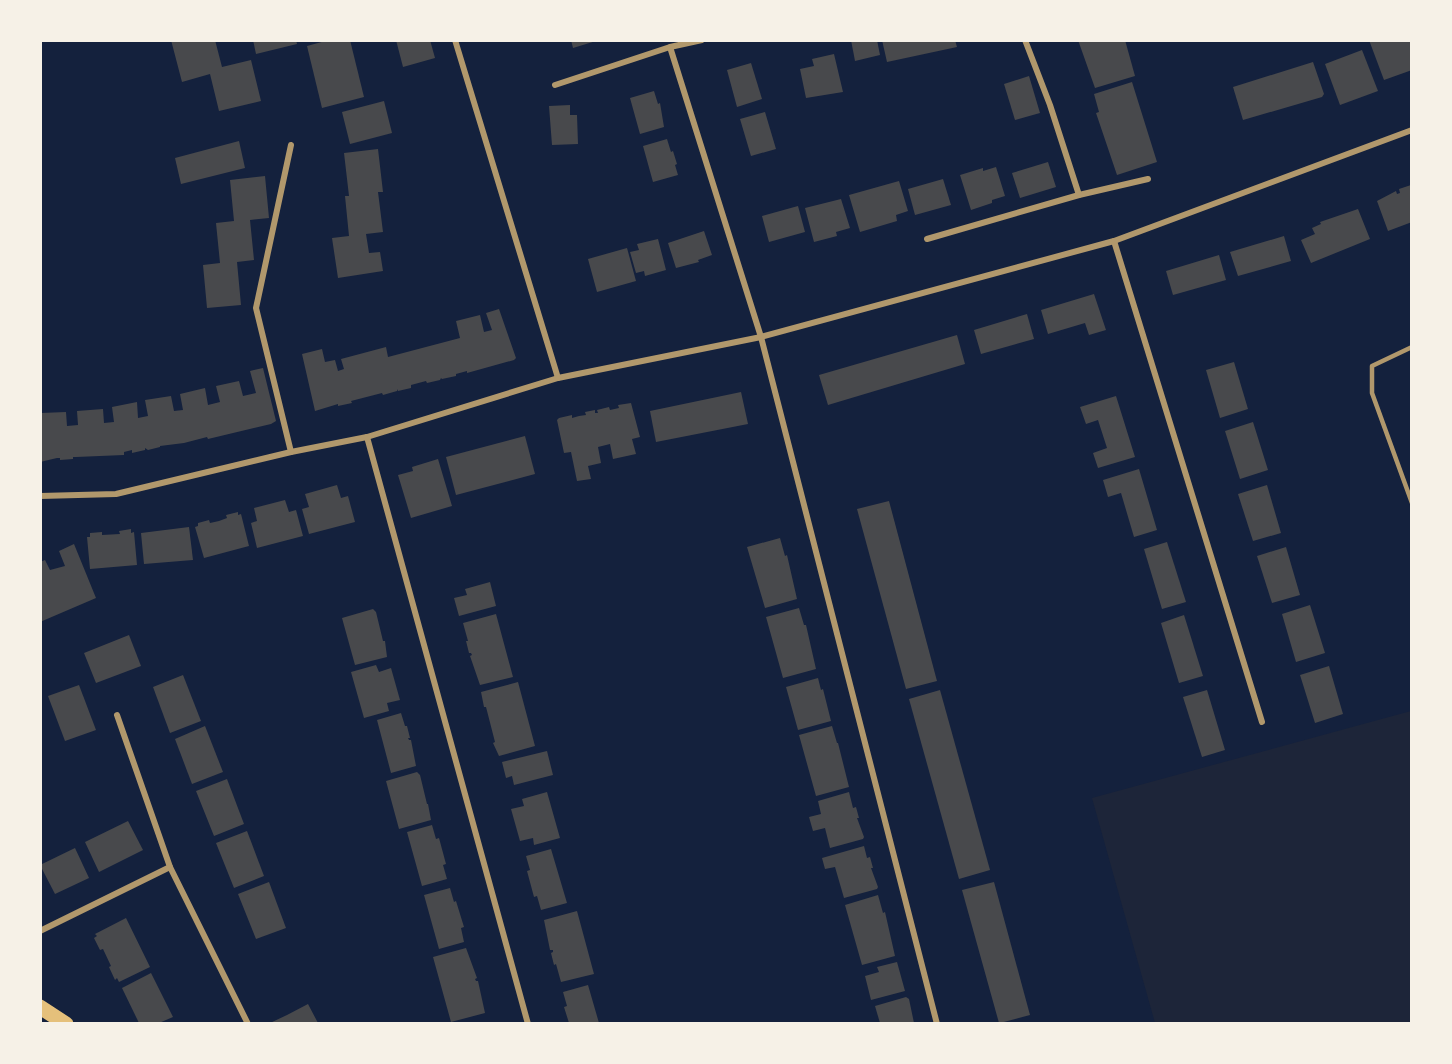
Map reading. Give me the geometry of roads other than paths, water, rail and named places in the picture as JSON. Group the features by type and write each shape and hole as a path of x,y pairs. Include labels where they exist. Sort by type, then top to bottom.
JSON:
{"main road":[{"path":"40,1007 66,1023"}],"street":[{"path":"455,40 558,378"},
{"path":"555,85 670,47 702,40"},
{"path":"1025,40 1050,105 1079,195"},
{"path":"670,47 761,337 937,1023"},
{"path":"40,496 116,494 291,452 367,437 558,378 761,337 1114,241 1412,130"},
{"path":"291,145 256,308 291,452"},
{"path":"927,238 1079,195 1148,179"},
{"path":"1114,241 1262,722"},
{"path":"367,437 528,1023"},
{"path":"117,715 170,867 248,1023"},
{"path":"40,931 170,867"}],"lane":[{"path":"1412,348 1372,366 1372,393 1412,503"}]}
